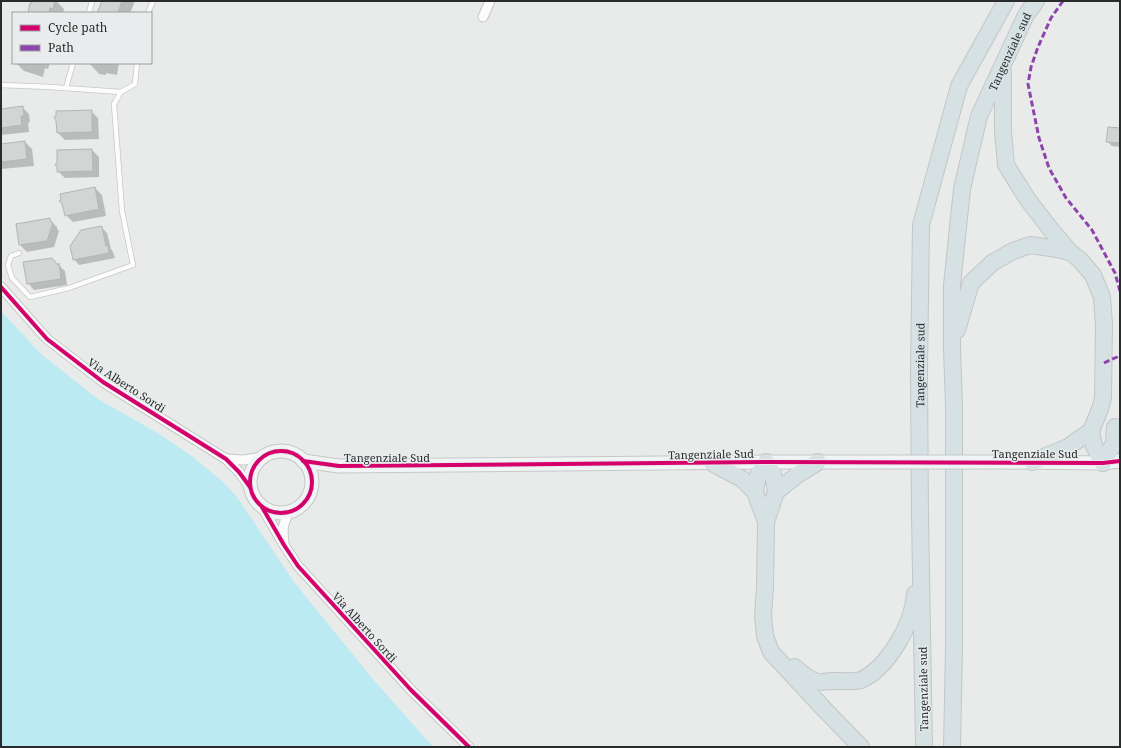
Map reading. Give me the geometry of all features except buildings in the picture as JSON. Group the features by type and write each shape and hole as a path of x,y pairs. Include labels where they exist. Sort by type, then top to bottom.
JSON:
{"highway":[{"name":"Tangenziale sud","path":"924,747 919,372 921,225 959,86 1006,1"},
{"name":"Tangenziale sud","path":"952,747 954,647 954,405 952,285 962,189 979,116 1026,15 1036,1"},
{"path":"1003,66 1003,131 1006,165 1028,200 1052,232 1093,275 1102,297 1104,325 1103,398 1091,431 1068,448 1032,462"},
{"path":"952,349 971,282 992,263 1013,251 1030,245 1070,252"},
{"path":"1103,398 1118,429 1114,443 1103,463"},
{"path":"1091,431 1094,446 1103,463"},
{"path":"755,492 758,475 766,462 773,474 776,492 766,522 763,616 765,636 771,652 824,710 861,747"},
{"path":"776,492 797,475 818,462"},
{"path":"712,463 742,479 755,492 766,522"},
{"path":"765,587 774,638 783,654 798,670 814,682 860,681 879,667 898,644 909,621 914,603 920,516"}],"street":[{"path":"483,17 490,1"},
{"name":"Via Alberto Sordi","path":"1,287 47,339 103,382 226,459 239,472 250,487"},
{"path":"226,459 244,460 263,457 271,453 279,452 288,452 296,456 307,466 311,479 310,492 304,503 289,512 275,512 262,507 257,501 250,487 251,474 254,467 263,457"},
{"name":"Tangenziale Sud","path":"303,461 339,466 766,462 1103,463 1120,461"},
{"name":"Tangenziale Sud","path":"311,479 339,466"},
{"name":"Via Alberto Sordi","path":"262,507 298,566 411,690 469,747"},
{"path":"284,545 282,531 284,522 289,512"}],"lane":[{"path":"89,12 92,1"},
{"path":"148,12 153,1"},
{"path":"66,88 73,64"},
{"path":"19,254 12,256 8,265 12,278 30,297 70,288 133,265 122,212 114,104 121,92 135,84 137,64"},
{"path":"1,85 121,92"}],"shaded area":[{"path":"1,311 41,354 98,399 161,435 193,457 223,482 237,497 294,582 372,678 433,747 1,747"}],"marked path":[{"path":"1063,1 1051,18 1038,47 1031,67 1028,84 1039,138 1049,168 1066,198 1092,230 1115,273 1120,291"},
{"path":"1104,363 1120,354"}],"cycle path":[{"path":"1,287 47,339 103,382 226,459 239,472 250,487"},
{"path":"281,451 293,454 303,460 309,470 312,482 309,494 303,504 293,510 281,513 269,510 259,504 253,494 250,482 253,470 259,460 269,454 281,451"},
{"path":"303,461 339,466 766,462 1103,463 1120,461"},
{"path":"262,507 298,566 411,690 469,747"}]}
